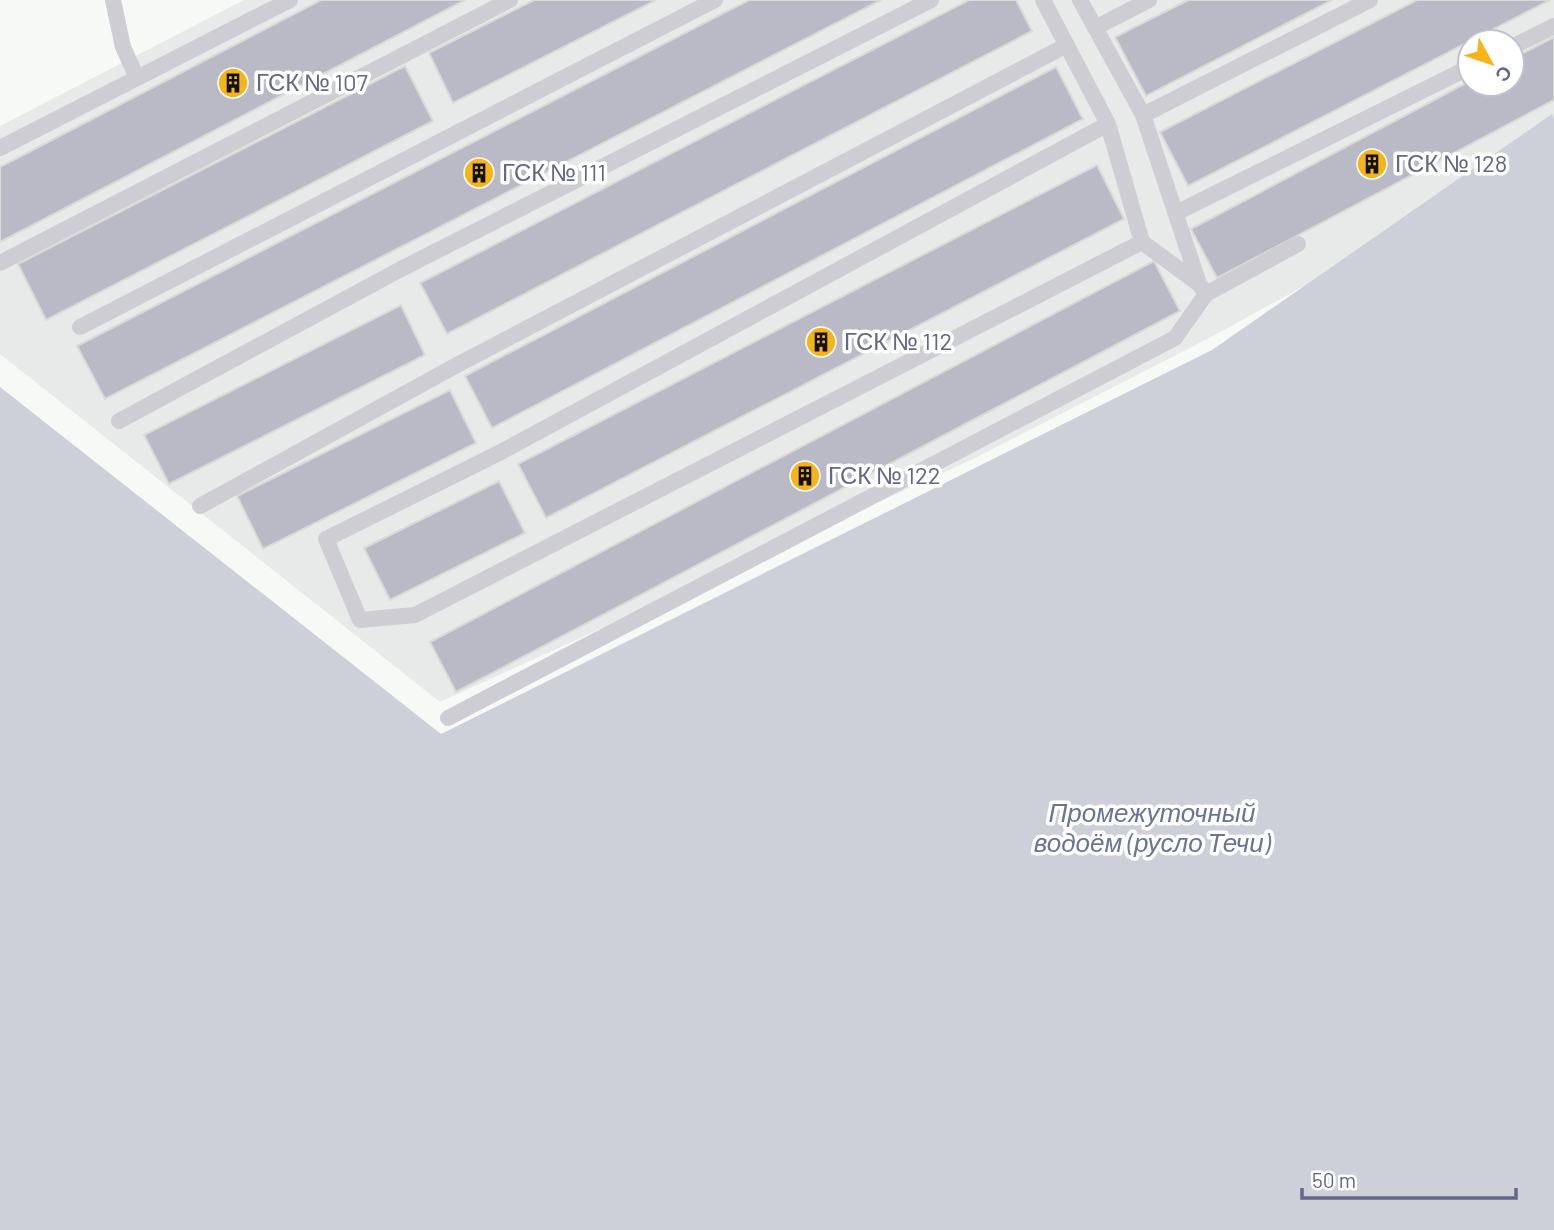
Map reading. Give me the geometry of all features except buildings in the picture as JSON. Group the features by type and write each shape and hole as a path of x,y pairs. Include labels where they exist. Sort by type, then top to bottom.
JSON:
{"lane":[{"path":"113,0 123,47 137,78"},
{"path":"0,149 290,0"},
{"path":"0,262 510,0"},
{"path":"80,327 715,0"},
{"path":"119,421 401,269 931,0"},
{"path":"1043,0 1108,124 1142,242 1203,289"},
{"path":"1080,0 1143,115 1203,289"},
{"path":"1095,28 1149,0"},
{"path":"1143,115 1370,0"},
{"path":"1526,40 1554,26"},
{"path":"200,506 457,365 1067,45"},
{"path":"1176,213 1456,74"},
{"path":"1108,124 499,453 326,539 360,620 415,615 1142,242"},
{"path":"448,718 1175,338 1203,289 1298,244"}],"shaded area":[{"path":"244,0 1554,0 1554,148 1215,335 971,460 440,702 0,354 0,126"}],"water":[{"name":"Промежуточный водоём (русло Течи)","path":"1552,114 1554,1230 0,1230 0,387 441,734 1212,350"}],"place":[{"name":"ГСК № 107","path":"233,83"},
{"name":"ГСК № 128","path":"1372,164"},
{"name":"ГСК № 111","path":"479,173"},
{"name":"ГСК № 112","path":"821,342"},
{"name":"ГСК № 122","path":"805,476"}]}
